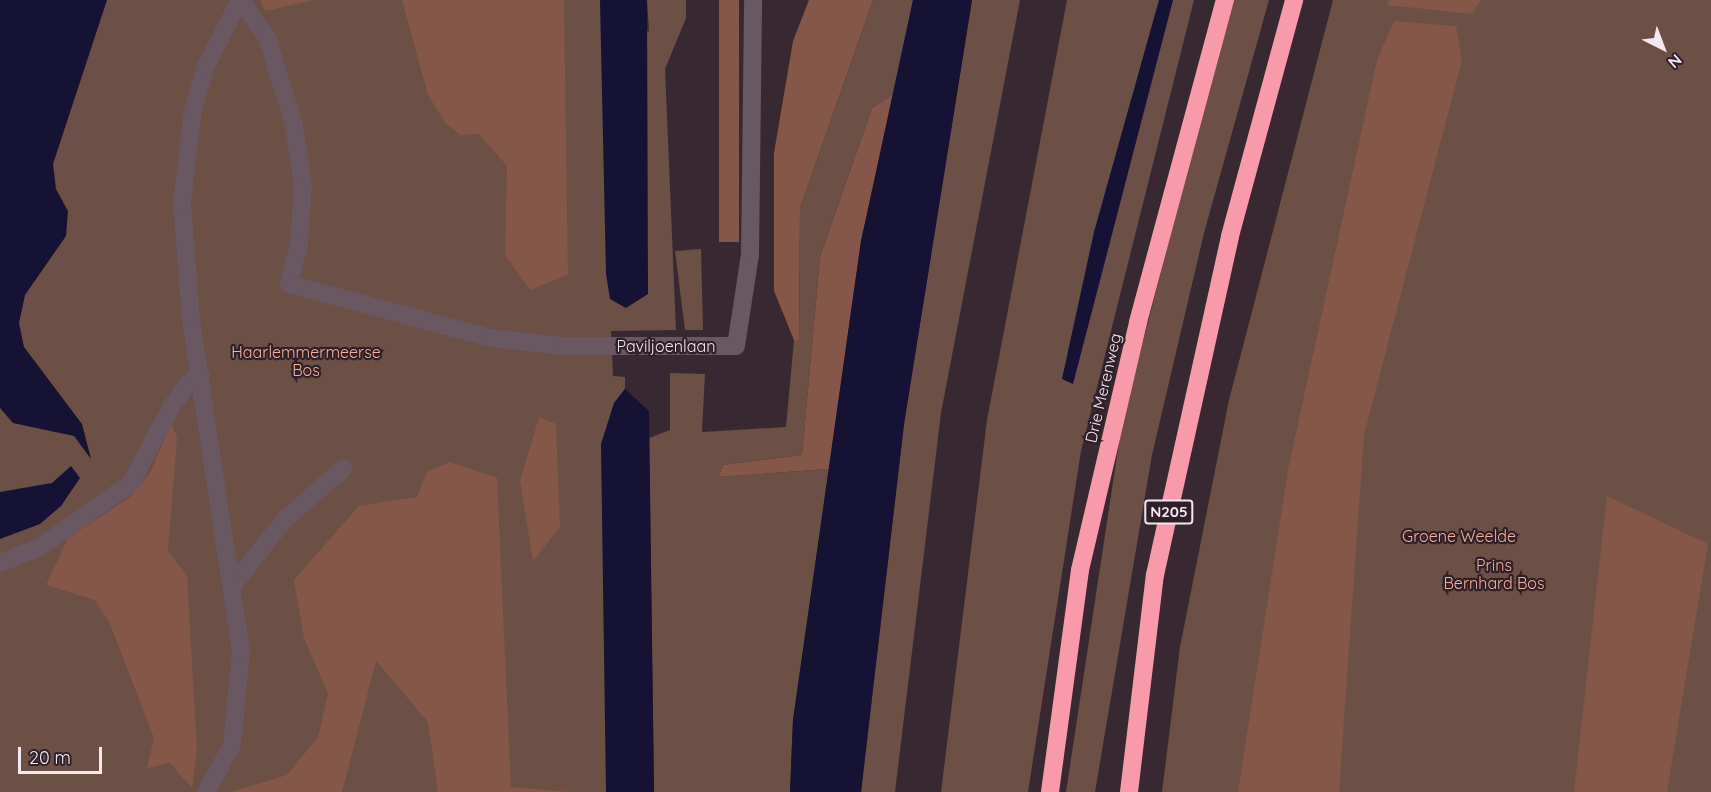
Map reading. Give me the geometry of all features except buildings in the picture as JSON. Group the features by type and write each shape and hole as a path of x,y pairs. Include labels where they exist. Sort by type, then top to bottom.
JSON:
{"highway":[{"name":"Drie Merenweg","path":"1050,792 1080,570 1138,322 1225,0"},
{"name":"N205","path":"1129,792 1155,576 1230,236 1294,0"}],"street":[{"name":"Paviljoenlaan","path":"240,0 267,37 294,125 303,184 299,244 289,284 328,292 490,338 563,346 736,346 750,255 753,0"},
{"path":"206,792 231,745 241,651 234,584 201,375 184,244 186,143 206,66 240,0"},
{"path":"0,563 40,548 131,483 170,409 187,384 201,375"},
{"path":"234,584 285,519 343,469"}],"green space":[{"name":"Haarlemmermeerse Bos","path":"0,0 601,0 649,32 647,0 686,0 686,18 665,69 676,330 611,331 613,376 625,377 625,389 614,403 606,792 0,792"},
{"path":"873,0 913,0 895,93 872,108 820,257 802,455 723,465 718,477 829,469 793,720 790,792 654,792 649,438 670,430 670,373 705,374 702,432 786,427 794,340 799,340 800,208"},
{"path":"972,0 1020,0 941,413 895,792 861,792 904,424"},
{"path":"1067,0 1194,0 1081,451 1028,792 941,792 987,420"},
{"path":"1231,0 1269,0 1204,233 1152,455 1095,792 1066,792 1122,423"},
{"name":"Groene Weelde","path":"1333,0 1711,0 1711,792 1162,792 1180,647 1229,400"},
{"path":"701,249 703,330 685,330 675,251"}],"shaded area":[{"path":"0,0 107,0 53,164 56,189 68,211 66,236 25,295 19,323 24,347 82,424 91,459 74,436 13,423 0,408"},
{"path":"260,0 314,0 265,11"},
{"path":"402,0 564,0 568,275 530,290 505,255 507,166 479,134 460,135 445,122 428,95"},
{"path":"600,0 647,0 648,294 626,308 610,299 606,274"},
{"path":"719,0 739,0 739,242 719,242"},
{"path":"809,0 873,0 800,208 799,340 794,340 774,291 774,153 793,41"},
{"path":"913,0 972,0 904,424 861,792 790,792 793,720 861,241"},
{"path":"1159,0 1173,0 1073,384 1062,379 1094,232"},
{"path":"1389,0 1481,0 1472,14 1387,5"},
{"path":"1394,21 1456,26 1462,60 1364,435 1339,792 1238,792 1288,470 1377,60"},
{"path":"895,93 861,241 829,469 718,477 723,465 802,455 820,257 872,108"},
{"path":"625,389 649,411 654,792 606,792 601,444 614,403"},
{"path":"539,417 556,424 560,527 533,561 520,481"},
{"path":"171,424 177,437 168,551 187,576 197,751 192,788 170,763 147,768 154,738 110,624 95,600 46,585 68,538 130,497 150,473"},
{"path":"450,462 497,478 511,787 569,792 438,792 428,722 376,661 342,792 231,792 287,775 318,737 328,694 304,638 294,580 359,506 417,497 427,472"},
{"path":"71,466 80,478 61,506 40,524 0,539 0,492 52,483"},
{"path":"1607,496 1708,544 1667,792 1574,792"}],"park label":[{"name":"Prins Bernhard Bos","path":"1494,574"}]}
